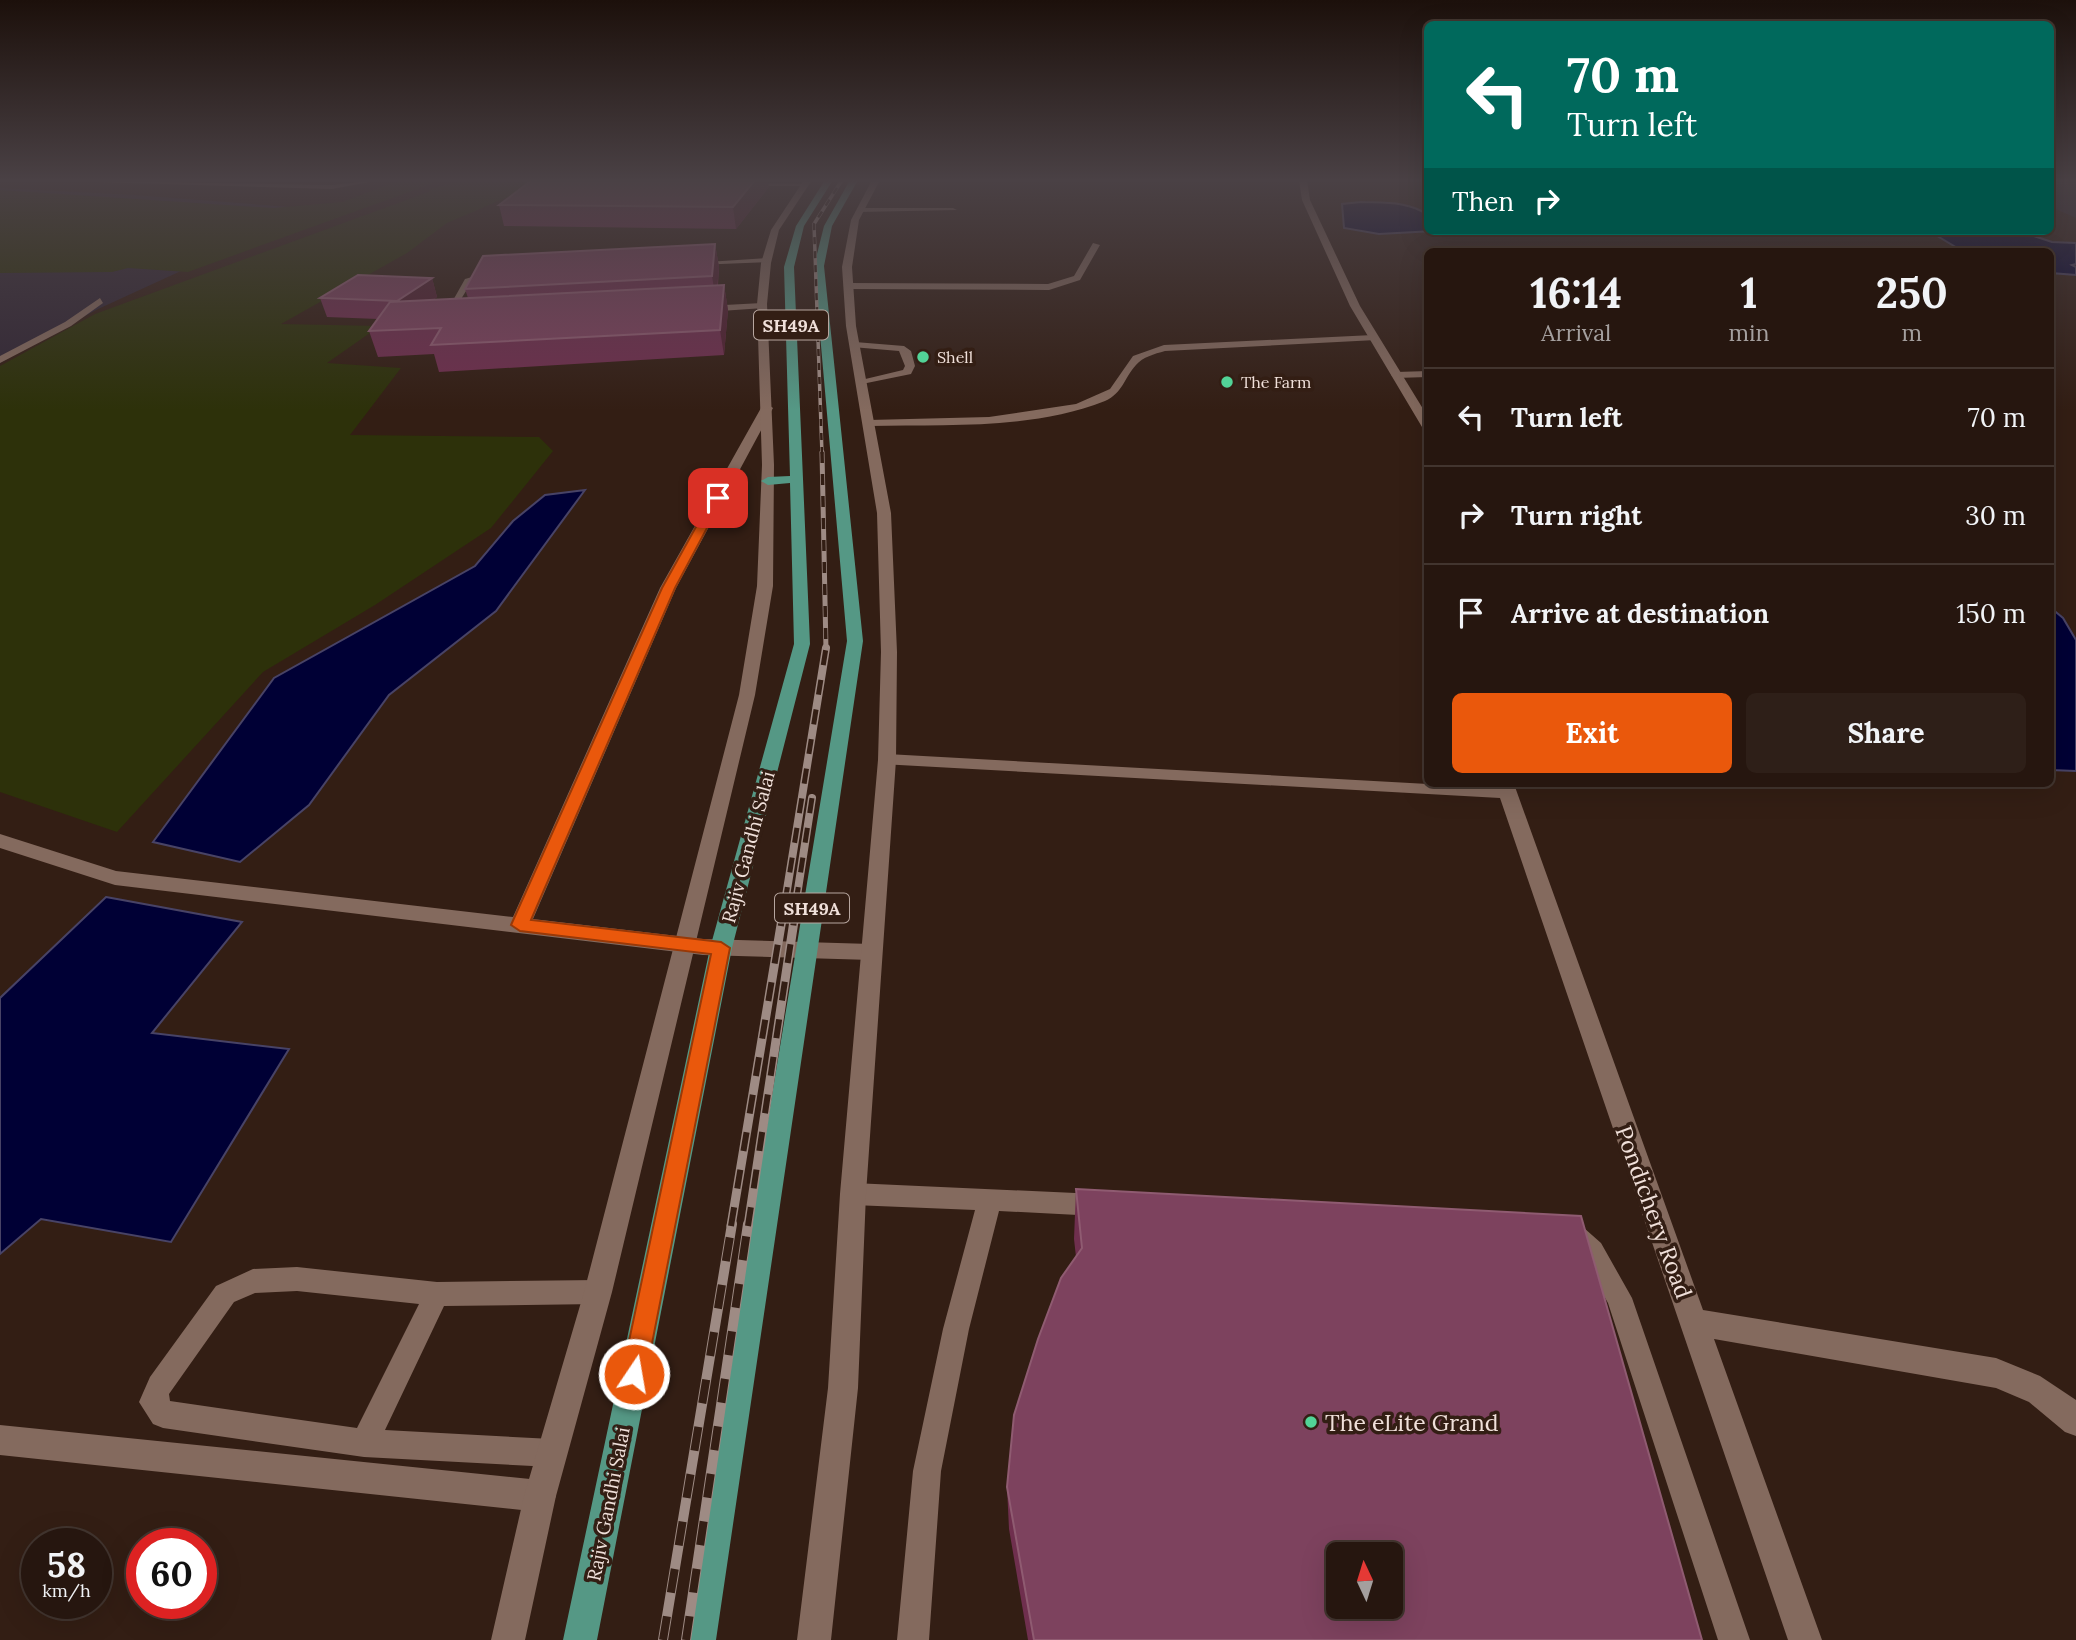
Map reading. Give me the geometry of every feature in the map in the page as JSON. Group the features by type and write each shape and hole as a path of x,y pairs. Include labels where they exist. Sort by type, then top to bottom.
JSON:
{"main road":[{"name":"Rajiv Gandhi Salai","path":"580,1640 721,948 802,643 789,267 792,257"},
{"name":"SH49A","path":"699,1640 855,641 819,266 821,257"},
{"path":"768,481 796,479"}],"street":[{"path":"508,1640 540,1496 598,1292 747,695 765,586 768,481 762,306 767,257"},
{"path":"814,1640 843,1388 853,1194 887,760 889,652 884,513 855,345 848,286 849,257"},
{"path":"1333,257 1373,338 1424,420"},
{"path":"520,925 668,588 767,408"},
{"path":"887,760 1424,784"},
{"path":"1483,787 1505,788"},
{"name":"Pondichery Road","path":"1505,788 1805,1640"},
{"path":"0,841 116,878 685,945 871,952"},
{"path":"1693,1322 1996,1373 2034,1387 2062,1405 2076,1420"},
{"path":"0,1440 540,1496"}],"lane":[{"path":"848,286 1049,287 1077,278 1090,257"},
{"path":"687,263 766,260"},
{"path":"458,321 445,319 468,281 503,273"},
{"path":"0,360 68,324 100,301"},
{"path":"696,309 762,306"},
{"path":"869,423 1053,414 1108,395 1120,381 1130,361 1142,353 1164,348 1373,338"},
{"path":"855,345 901,348 906,351 910,366 907,372 861,383"},
{"path":"1396,374 1424,374"},
{"path":"853,1194 989,1202 1126,1205"},
{"path":"913,1640 928,1471 956,1329 989,1202"},
{"path":"1557,1225 1567,1229 1592,1251 1619,1297 1734,1640"},
{"path":"552,1452 364,1443 163,1414 153,1402 159,1386 225,1294 253,1281 297,1279 437,1294 598,1292"},
{"path":"364,1443 437,1294"}],"shaded area":[{"path":"0,257 212,257 96,310 0,363"},
{"path":"2054,257 2076,257 2076,264 2072,265 2076,267 2076,275 2054,273"},
{"path":"585,490 496,611 389,695 309,805 240,862 153,842 274,678 475,566 513,521 545,495"},
{"path":"2054,610 2063,618 2076,640 2076,771 2054,770"},
{"path":"106,897 242,922 152,1033 289,1049 171,1242 41,1219 0,1254 0,998"}],"green space":[{"path":"0,257 231,257 188,272 128,268 112,272 0,273"},
{"path":"252,257 401,257 281,324 380,326 327,363 401,368 350,435 539,437 553,451 491,528 375,605 263,672 117,832 0,792 0,366 95,314"}],"building":[{"path":"483,257 714,257 712,276 465,289"},
{"path":"358,275 432,278 397,301 320,298"},
{"path":"724,285 720,330 431,345 441,328 369,331 390,302"},
{"name":"The eLite Grand","path":"1076,1189 1581,1216 1702,1640 1034,1640 1007,1487 1014,1415 1061,1278 1082,1248"}],"railway":[{"path":"815,257 822,454"},
{"path":"822,452 826,648"},
{"path":"785,902 826,648"},
{"path":"796,902 812,798"},
{"path":"731,1226 785,901"},
{"path":"748,1226 797,901"},
{"path":"663,1640 732,1224"},
{"path":"686,1640 748,1224"}],"place":[{"name":"Shell","path":"923,357"},
{"name":"The Farm","path":"1227,382"},
{"name":"The eLite Grand","path":"1311,1422"}],"route":[{"path":"634,1374 721,948 520,925 668,588 718,498"}]}
